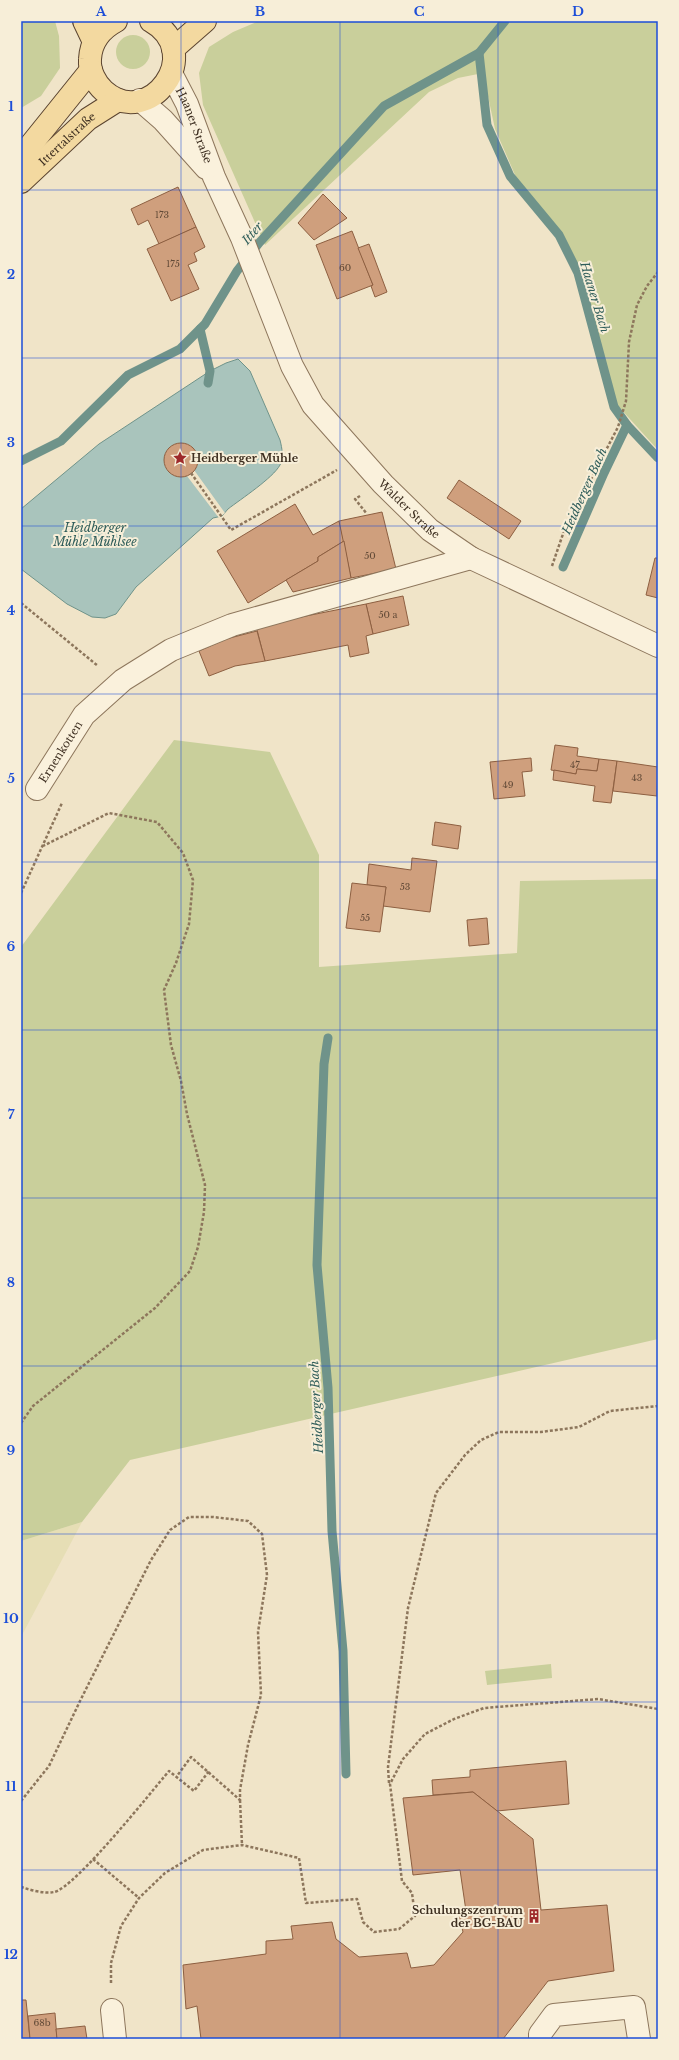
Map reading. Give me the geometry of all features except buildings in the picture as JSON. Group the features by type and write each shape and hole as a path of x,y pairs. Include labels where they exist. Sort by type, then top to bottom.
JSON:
{"main road":[{"path":"84,21 94,42"},
{"path":"116,21 100,33 94,42 90,53 91,70 101,88 118,100 124,101 140,100 158,92 166,85 172,75 174,62 173,49 163,30 151,21"},
{"path":"173,49 205,21"},
{"name":"Ittertalstraße","path":"21,157 91,70"},
{"name":"Ittertalstraße","path":"21,182 88,119 118,100"}],"street":[{"name":"Haaner Straße","path":"172,75 187,104 214,176 242,238 256,274"},
{"name":"Haaner Straße","path":"140,100 163,120 214,176"},
{"name":"Walder Straße","path":"256,274 292,366 313,405 358,458 430,530 471,558 658,646"},
{"name":"Ernenkotten","path":"37,789 84,715 118,683 171,650 232,625 471,558"},
{"path":"540,2039 540,2034 554,2015 634,2006 639,2039"},
{"path":"112,2010 115,2039"}],"path":[{"path":"543,593 564,531 618,427 626,401 629,342 637,305 646,286 658,272"},
{"path":"191,473 231,530 358,458"},
{"path":"360,496 355,499 367,514"},
{"path":"21,603 118,683"},
{"path":"21,1423 33,1406 155,1308 190,1271 198,1247 204,1212 205,1185 187,1114 182,1081 172,1045 164,990 176,963 189,924 193,880 183,853 157,822 109,813 43,846"},
{"path":"112,2010 111,1963 121,1926 139,1898 165,1873 204,1850 242,1845 299,1858 306,1903 357,1899 363,1922 374,1932 399,1929 415,1916 412,1893 402,1881 388,1767 408,1608 436,1493 481,1440 499,1432 541,1432 579,1427 610,1411 658,1406"},
{"path":"21,1801 49,1766 80,1700 151,1560 170,1530 190,1517 213,1517 248,1521 262,1534 266,1574 258,1632 261,1695 248,1745 240,1790 242,1845"},
{"path":"390,1784 402,1759 425,1734 454,1719 484,1708 598,1700 658,1709"},
{"path":"177,1776 192,1757 240,1800"},
{"path":"21,1887 54,1893 63,1889 93,1859 169,1771 194,1791 209,1772"},
{"path":"93,1859 139,1898"}],"shaded area":[{"path":"82,1522 21,1637 21,1541"}],"green space":[{"path":"21,21 55,21 59,36 60,68 41,96 21,108"},
{"path":"259,21 658,21 658,450 610,397 574,272 551,226 516,177 495,129 483,73 458,78 429,92 265,245 203,105 199,73 209,47 233,32"},
{"path":"133,35 139,36 145,40 149,46 149,58 145,64 139,68 133,69 127,68 121,64 117,58 116,52 117,46 121,40 127,36"},
{"path":"174,740 270,752 319,855 319,967 517,953 520,881 658,879 658,1339 130,1460 82,1522 21,1541 21,947"},
{"path":"551,1664 552,1678 487,1685 485,1671"}],"water":[{"name":"Heidberger Mühle Mühlsee","path":"238,359 250,371 280,440 282,459 280,465 271,476 228,509 222,516 213,518 136,587 116,614 105,618 92,617 67,604 21,569 21,509 99,444 210,371"}],"pier":[{"path":"179,443 190,445 197,453 198,464 194,470 225,513 219,518 187,476 180,477 172,474 166,468 164,462 166,452 169,448"}],"waterway":[{"name":"Itter","path":"21,461 61,441 128,375 180,349 205,324 237,271 259,243 384,106 479,53 505,21"},
{"name":"Haaner Bach","path":"479,53 487,125 510,176 559,235 578,273 614,407 627,425 658,458"},
{"path":"200,329 210,371 208,383"},
{"name":"Heidberger Bach","path":"563,567 604,473 627,425"},
{"name":"Heidberger Bach","path":"328,1038 324,1064 317,1265 328,1388 332,1531 343,1651 346,1774"}],"place":[{"name":"Heidberger Mühle","path":"180,458"},
{"name":"Schulungszentrum der BG-BAU","path":"534,1916"}]}
